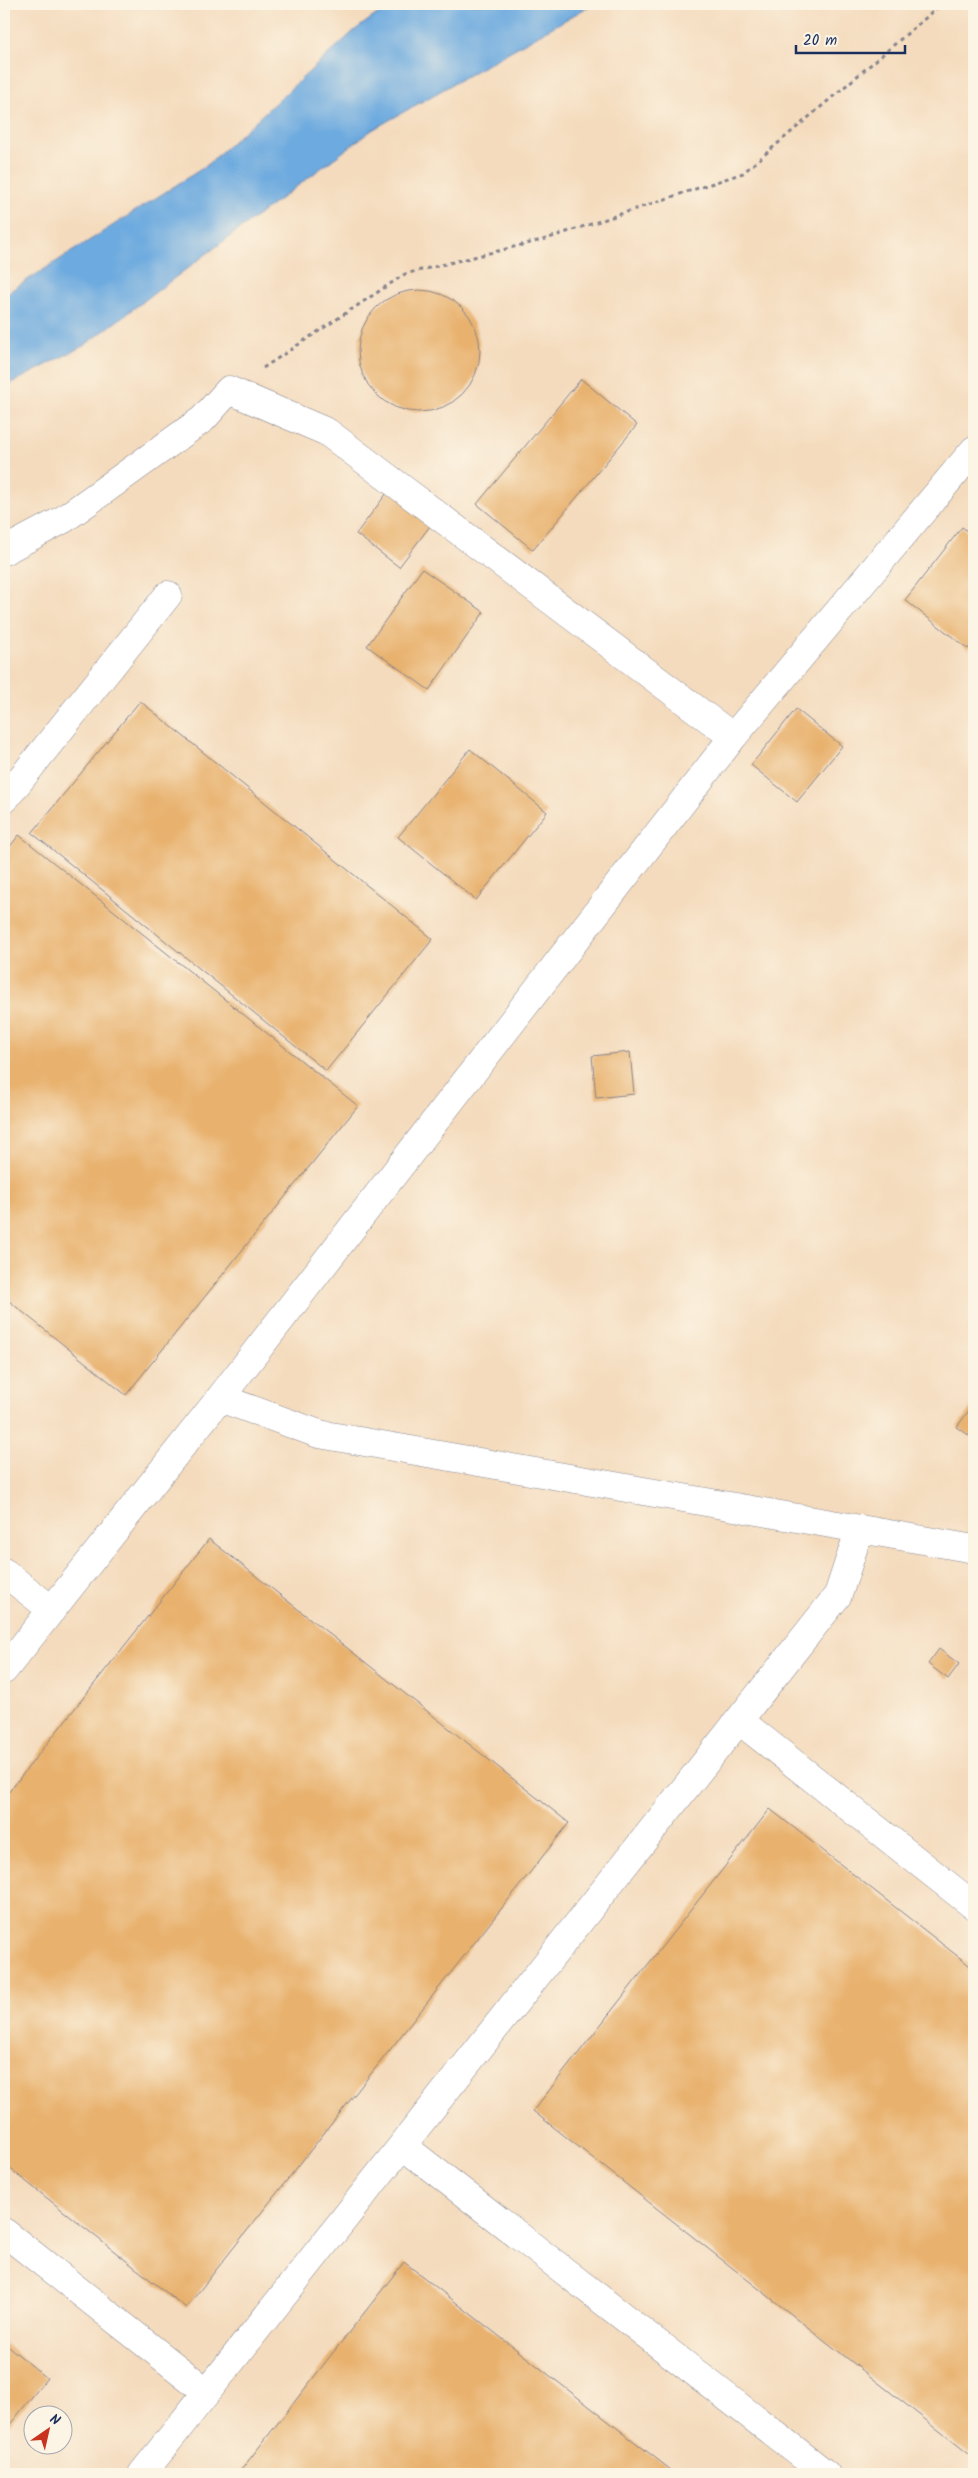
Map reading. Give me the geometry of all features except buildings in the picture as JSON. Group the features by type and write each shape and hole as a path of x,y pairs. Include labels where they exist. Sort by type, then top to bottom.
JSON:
{"street":[{"path":"4,551 64,519 203,419 229,390 327,432 733,737"},
{"path":"4,1670 220,1398 733,737 974,450"},
{"path":"4,800 168,595"},
{"path":"220,1398 319,1434 859,1531 974,1549"},
{"path":"142,2474 838,1595 859,1531"},
{"path":"4,1572 52,1610"},
{"path":"740,1721 974,1906"},
{"path":"403,2146 826,2474"},
{"path":"4,2232 207,2392"}],"path":[{"path":"229,390 406,274 546,239 743,173 942,4"}],"water":[{"path":"391,4 593,4 372,130 85,345 4,387 4,295 206,166 355,30"}]}
